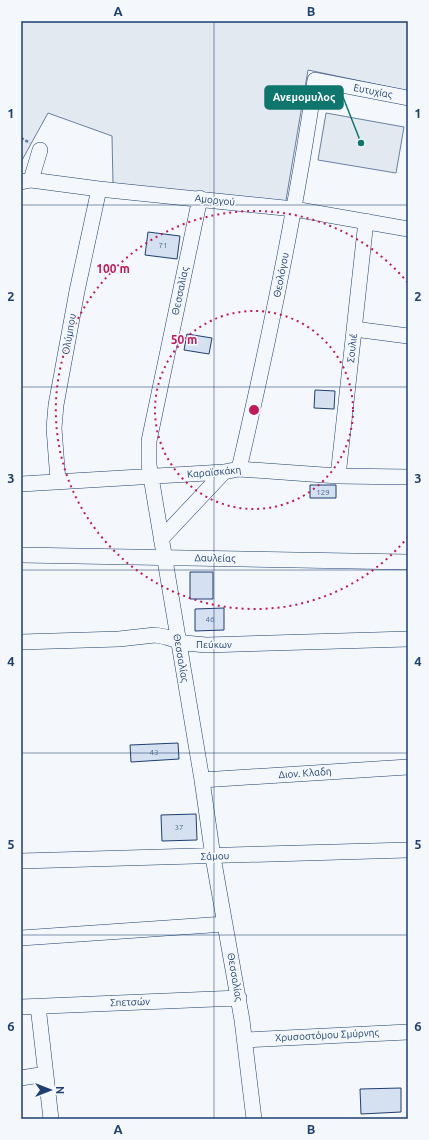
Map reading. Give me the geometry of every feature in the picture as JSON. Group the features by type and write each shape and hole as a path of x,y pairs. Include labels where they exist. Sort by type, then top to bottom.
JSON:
{"street":[{"name":"Ευτυχίας","path":"315,80 408,98"},
{"name":"Θεολόγου","path":"239,469 264,362 294,209 315,80"},
{"path":"26,181 40,150"},
{"name":"Αμοργού","path":"26,181 294,209 408,229"},
{"name":"Ολύμπου","path":"58,481 54,428 56,405 77,291 99,189"},
{"name":"Θεσσαλίας","path":"200,198 149,441 149,465 202,780 213,856 239,998 254,1119"},
{"name":"Σουλιέ","path":"338,476 366,221"},
{"path":"354,329 408,336"},
{"name":"Καραϊσκάκη","path":"21,484 224,472 239,469 338,476 408,477"},
{"path":"161,540 224,472"},
{"name":"Δαυλείας","path":"21,555 408,562"},
{"name":"Πεύκων","path":"21,642 120,639 155,635 178,641 206,645 408,639"},
{"name":"Διον. Κλαδη","path":"202,780 408,767"},
{"name":"Σάμου","path":"21,861 408,850"},
{"path":"21,938 225,924"},
{"name":"Σπετσών","path":"21,1007 239,998"},
{"path":"38,1006 51,1119"},
{"name":"Χρυσοστόμου Σμύρνης","path":"245,1040 408,1032"},
{"path":"21,1078 46,1074"}],"shaded area":[{"path":"21,21 408,21 408,91 308,70 285,206 113,184 112,136 48,113 21,162"},
{"path":"326,113 404,127 396,173 318,160"}],"building":[{"path":"148,232 180,236 177,259 145,255"},
{"path":"187,334 212,338 209,354 184,350"},
{"path":"315,390 335,391 334,409 314,408"},
{"path":"310,485 336,485 336,498 310,498"},
{"path":"190,572 213,572 213,599 190,599"},
{"path":"224,608 224,630 195,631 195,609"},
{"path":"178,743 179,759 131,762 130,745"},
{"path":"196,814 197,840 162,841 161,815"},
{"path":"401,1088 401,1112 361,1114 360,1089"}],"place":[{"name":"Ανεμομυλος","path":"361,143"}]}
